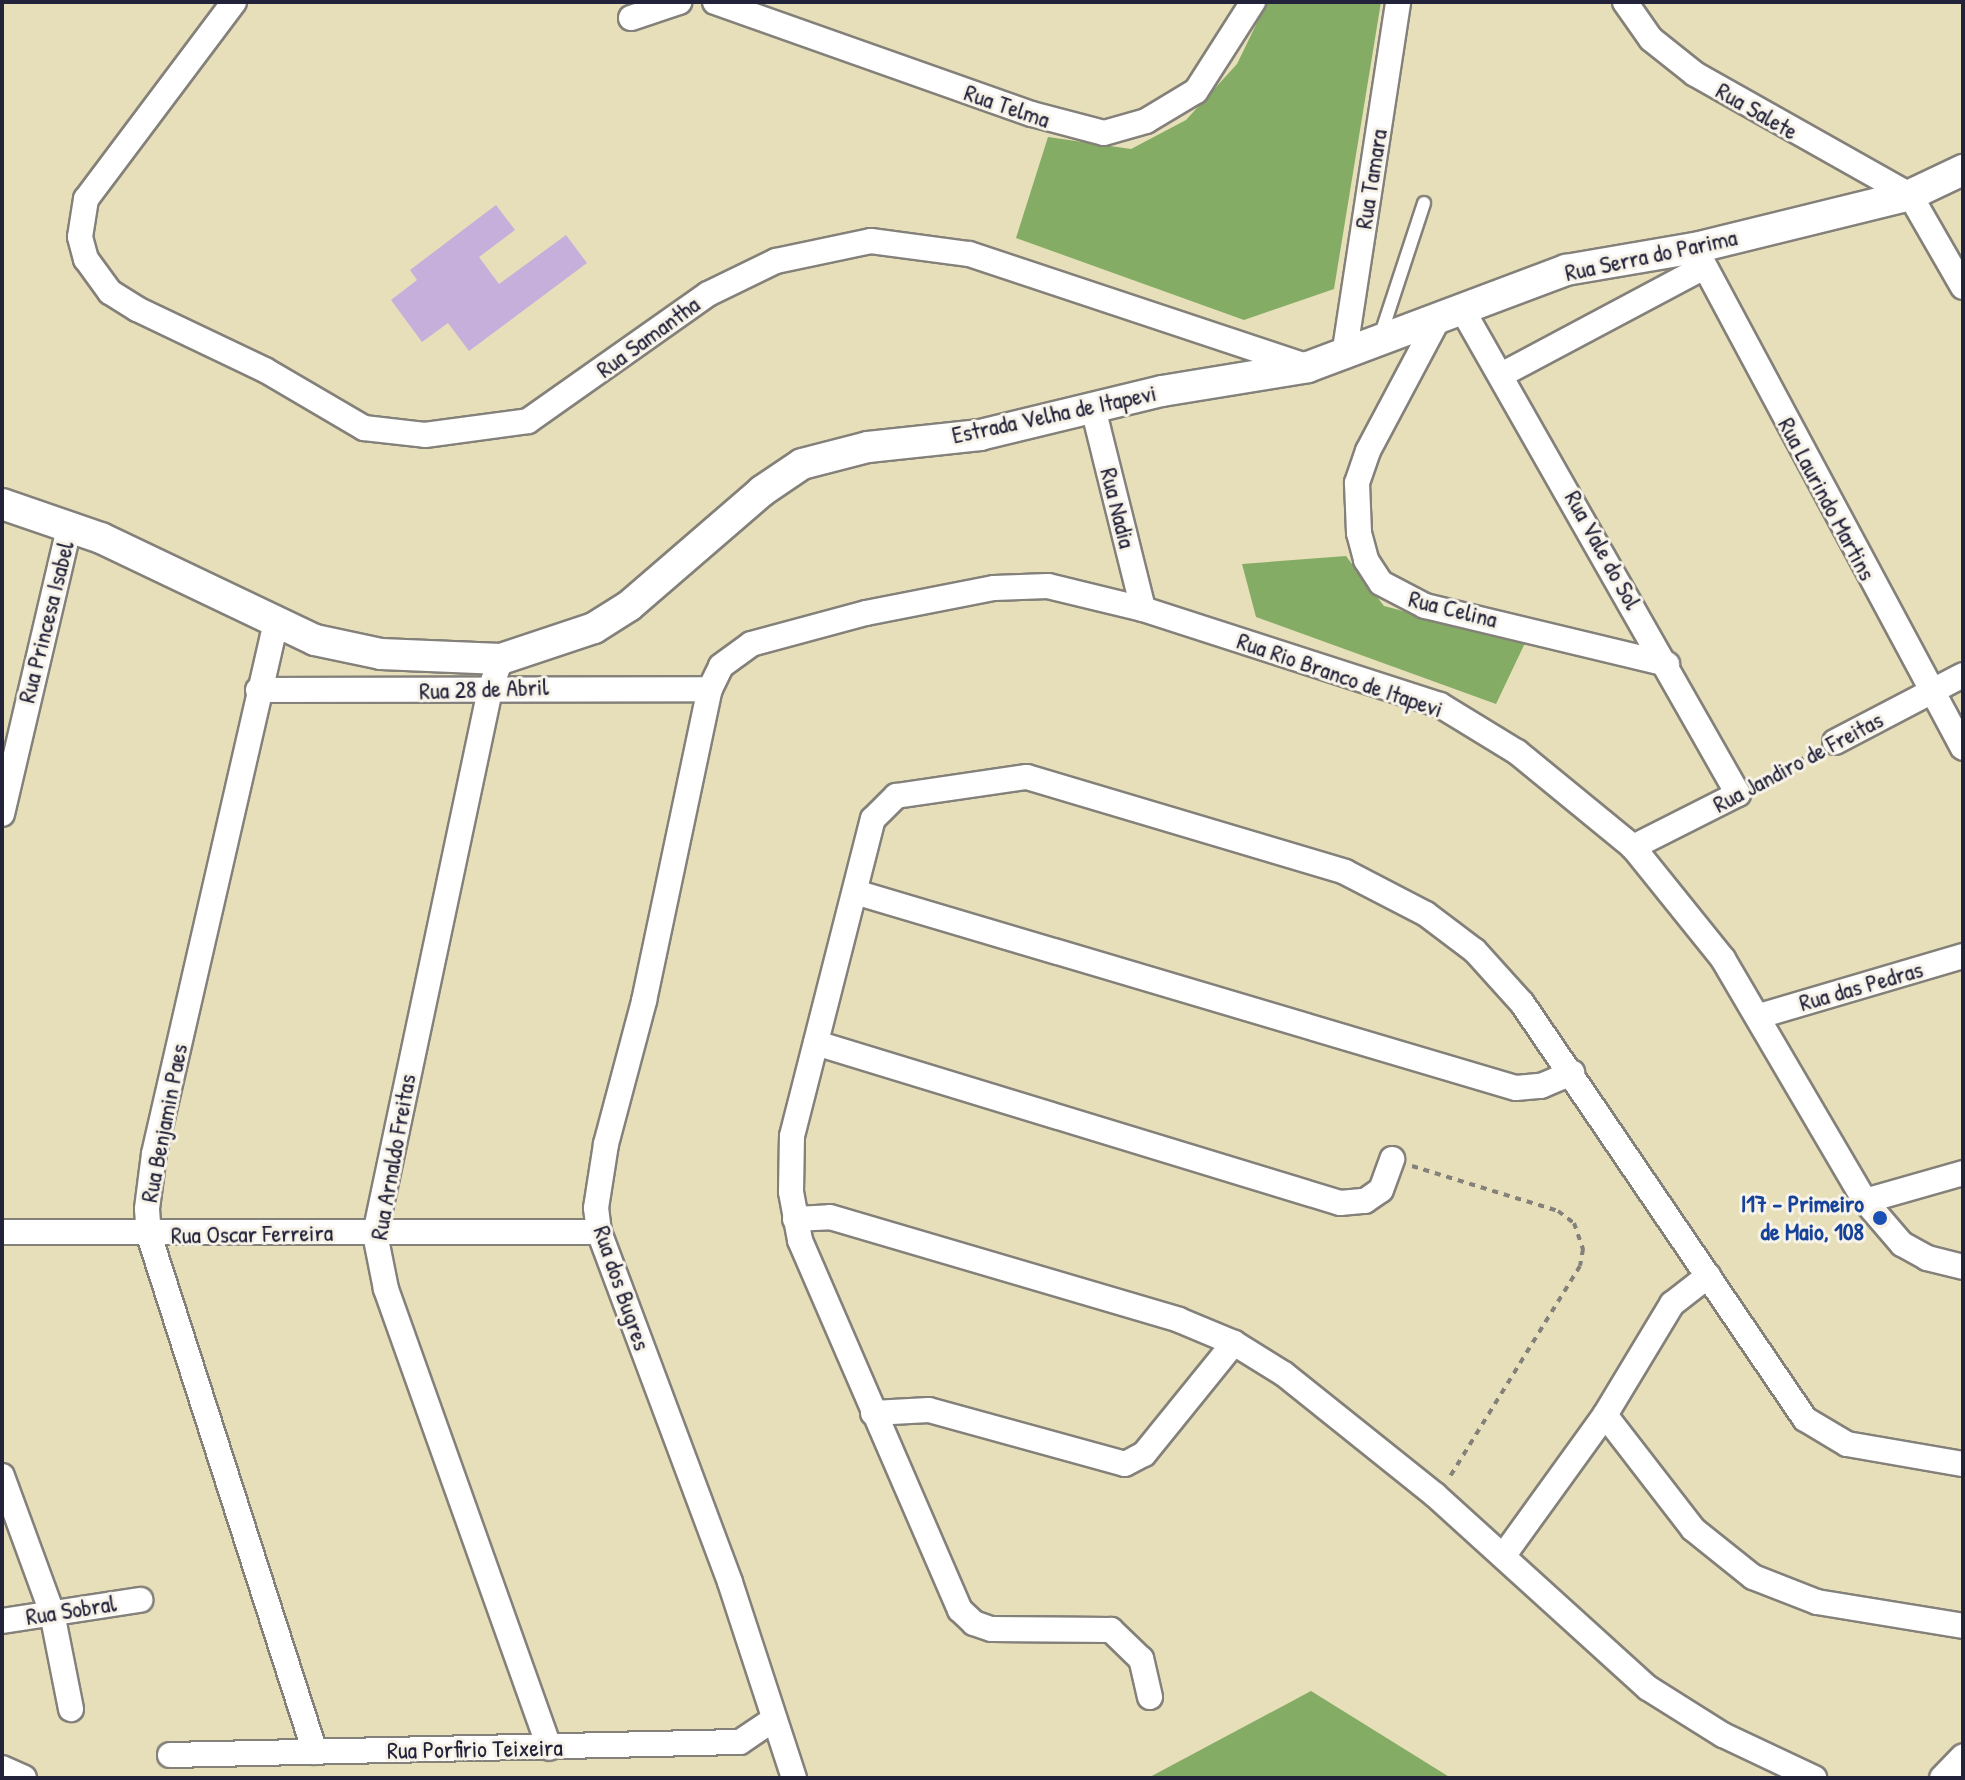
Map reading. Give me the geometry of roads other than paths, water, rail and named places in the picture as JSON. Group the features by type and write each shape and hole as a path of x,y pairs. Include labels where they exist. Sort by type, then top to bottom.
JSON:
{"street":[{"name":"Rua Samantha","path":"234,2 86,199 80,237 86,259 110,292 265,370 324,408 364,428 392,434 528,421 708,294 776,261 871,241 969,254 1308,367"},
{"path":"631,18 679,2"},
{"name":"Rua Telma","path":"715,2 1046,119 1104,133 1146,121 1196,91 1253,2"},
{"name":"Rua Tamara","path":"1344,356 1398,2"},
{"name":"Rua Salete","path":"1625,2 1651,39 1695,74 1910,195"},
{"name":"Rua Serra do Parima","path":"1344,356 1566,270 1699,257 1910,195 1963,170"},
{"path":"1910,195 1963,287"},
{"path":"1503,374 1699,257"},
{"name":"Rua Laurindo Martins","path":"1699,257 1963,748"},
{"name":"Rua Vale do Sol","path":"1450,315 1503,374 1738,794"},
{"name":"Rua Celina","path":"1450,315 1368,451 1357,483 1359,533 1366,560 1381,583 1425,606 1667,664"},
{"name":"Estrada Velha de Itapevi","path":"501,659 594,628 629,606 696,547 802,464 868,447 980,435 1093,408 1308,367 1344,356"},
{"name":"Rua Nadia","path":"1093,408 1143,609"},
{"path":"2,504 70,525 222,592 276,622 348,649 501,659"},
{"name":"Rua Princesa Isabel","path":"2,814 13,709 70,525"},
{"name":"Rua Rio Branco de Itapevi","path":"710,689 721,666 751,644 866,613 994,588 1048,586 1143,609 1440,705 1517,752 1633,847 1684,906 1759,1016 1865,1201 1902,1244 1927,1258 1963,1267"},
{"name":"Rua Benjamin Paes","path":"276,622 154,1154 149,1235 315,1752"},
{"name":"Rua Arnaldo Freitas","path":"501,659 490,690 375,1234 386,1289 549,1748"},
{"name":"Rua Jandiro de Freitas","path":"1835,742 1963,675"},
{"name":"Rua 28 de Abril","path":"258,690 710,689"},
{"name":"Rua dos Bugres","path":"710,689 644,1001 606,1144 596,1208 599,1232 730,1582 794,1778"},
{"path":"1150,1697 1141,1659 1111,1630 991,1629 966,1618 807,1260 795,1219 792,1136 873,819 889,799 1027,777 1345,872 1400,898 1483,959 1572,1073 1708,1276 1816,1429 1847,1444 1963,1464"},
{"name":"Rua Jandiro de Freitas","path":"1633,847 1738,794"},
{"path":"855,892 1516,1088 1541,1086 1572,1073"},
{"name":"Rua das Pedras","path":"1759,1016 1963,956"},
{"path":"816,1043 1340,1203 1365,1201 1381,1190 1392,1159"},
{"path":"1865,1201 1963,1173"},
{"path":"795,1219 830,1217 1179,1320 1234,1343 1284,1374 1435,1495 1504,1555 1613,1661 1648,1688 1723,1735 1814,1778"},
{"name":"Rua Oscar Ferreira","path":"2,1232 149,1235 257,1230 375,1234 599,1232"},
{"path":"1504,1555 1605,1415 1672,1304 1708,1276"},
{"path":"873,1413 929,1410 1125,1464 1144,1454 1234,1343"},
{"path":"1605,1415 1693,1529 1753,1577 1817,1602 1963,1626"},
{"path":"2,1476 52,1613 71,1709"},
{"name":"Rua Sobral","path":"2,1621 140,1600"},
{"name":"Rua Porfirio Teixeira","path":"170,1755 740,1742 773,1720"},
{"path":"1942,1778 1963,1756"},
{"path":"2,1768 24,1778"}],"lane":[{"path":"1378,342 1424,203"}],"place":[{"name":"I17 - Primeiro de Maio, 108","path":"1880,1218"}]}
